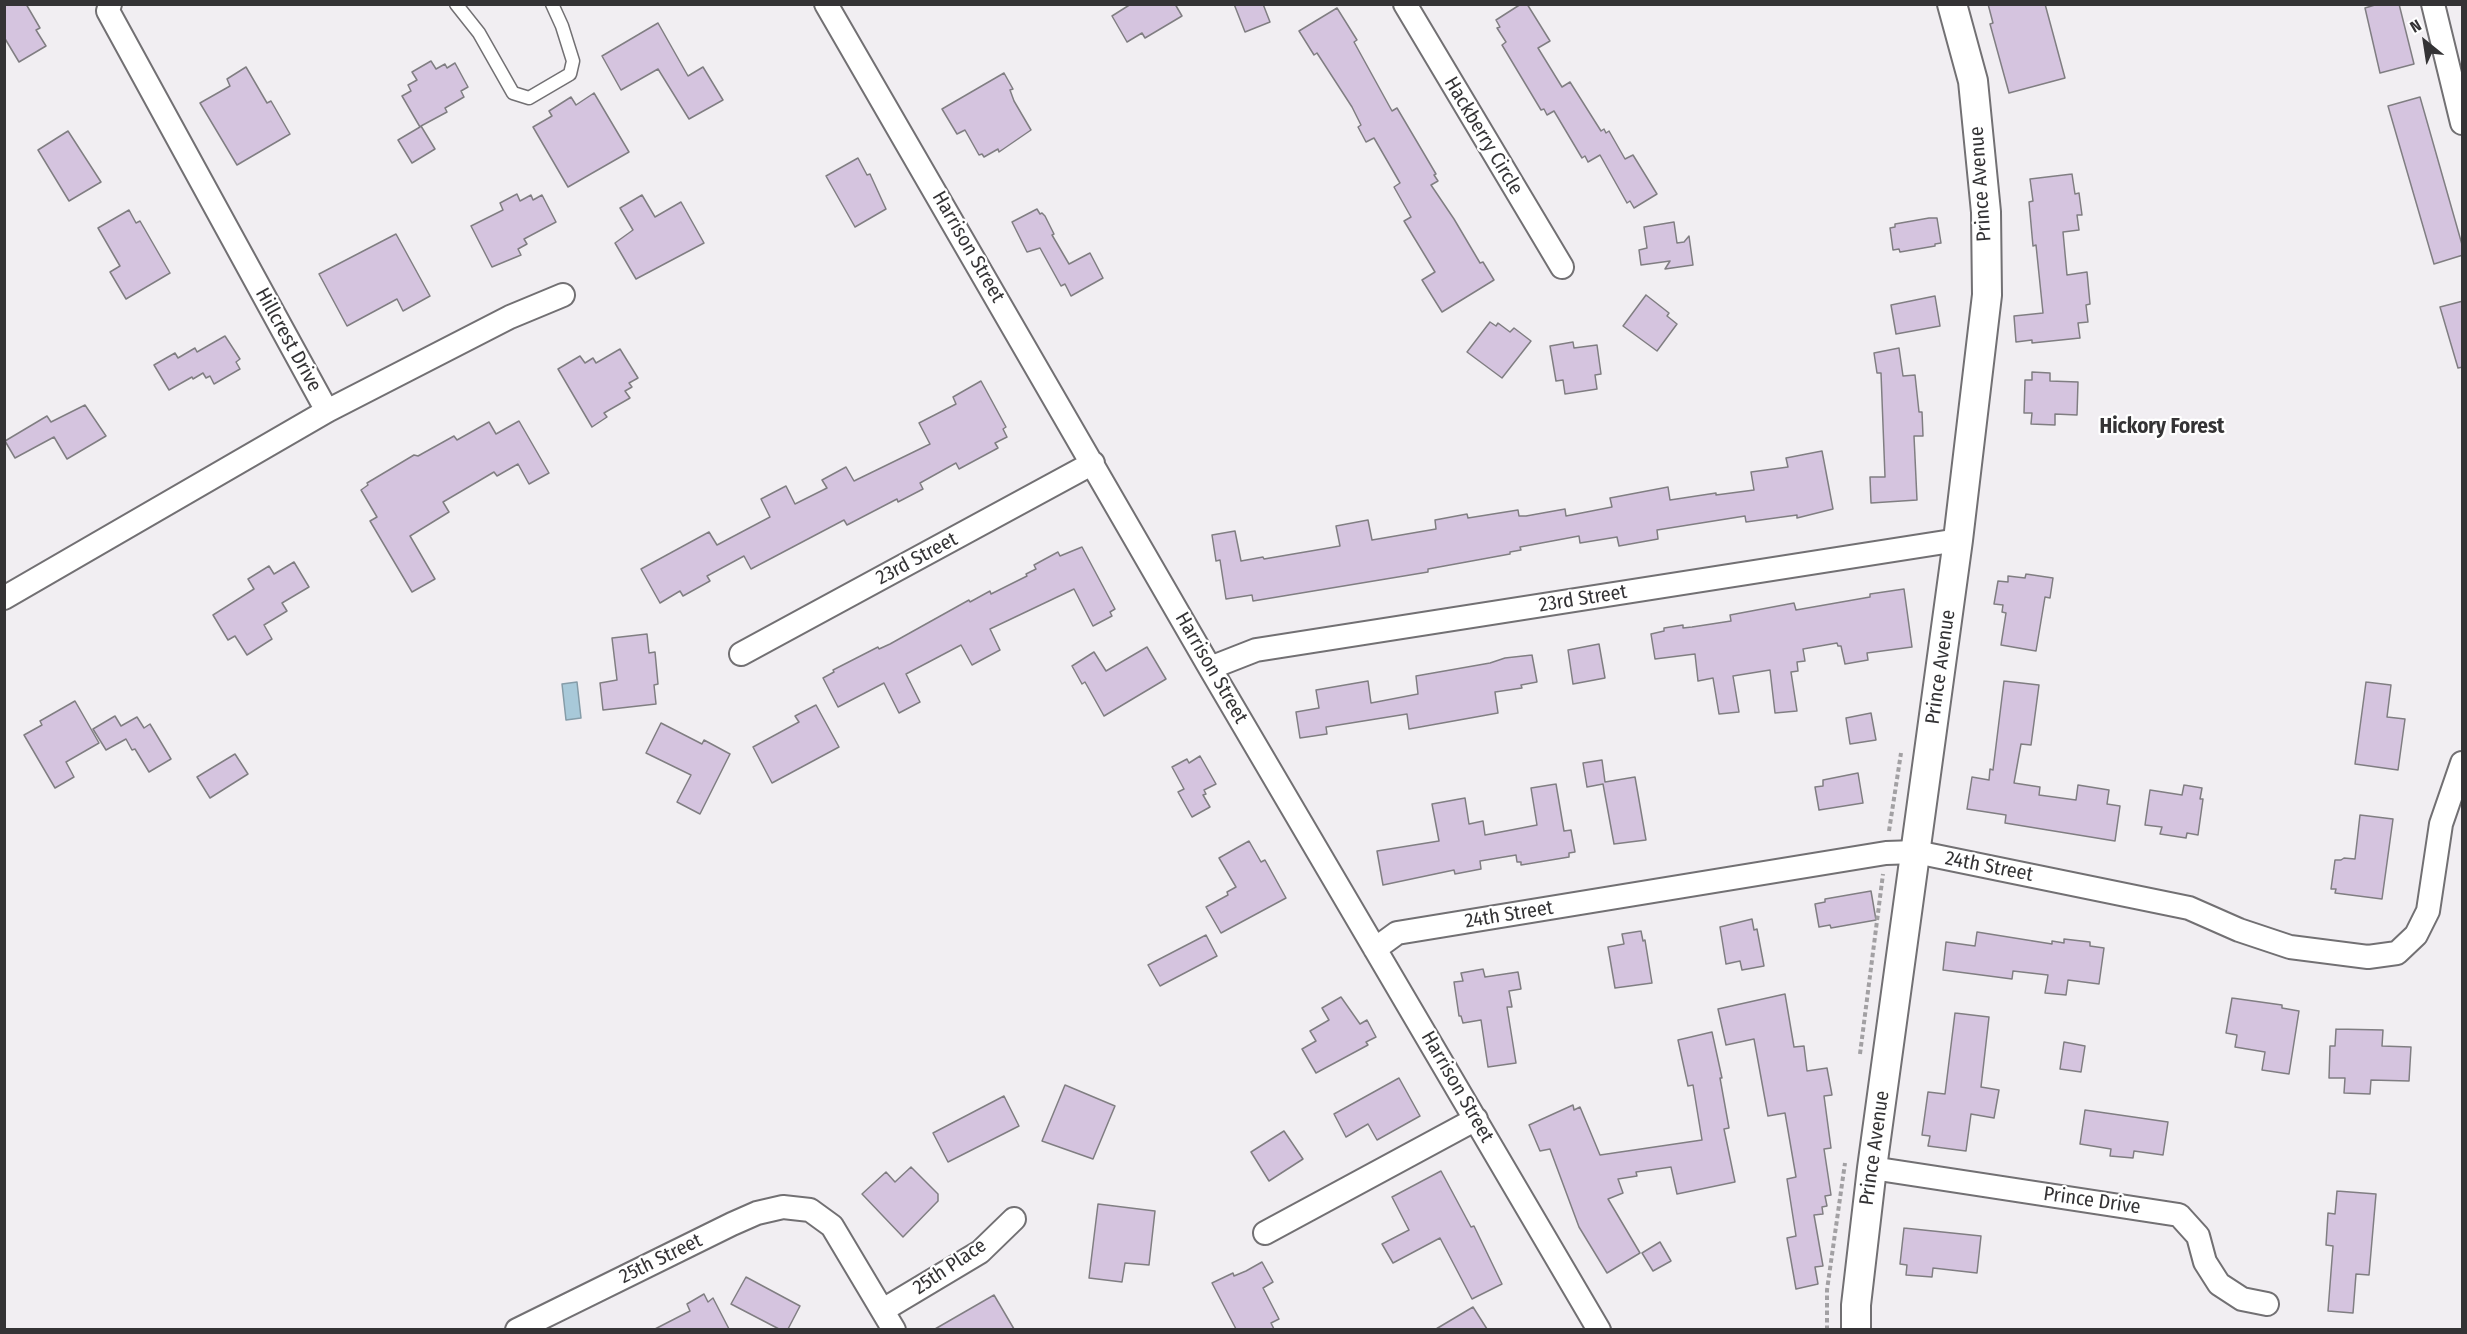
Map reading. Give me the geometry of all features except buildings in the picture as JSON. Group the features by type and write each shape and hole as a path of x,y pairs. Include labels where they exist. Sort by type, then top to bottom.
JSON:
{"street":[{"name":"Harrison Street","path":"826,4 1210,668 1599,1329"},
{"name":"Hackberry Circle","path":"1404,4 1562,267"},
{"name":"Prince Avenue","path":"1856,1329 1856,1305 1872,1168 1958,540 1986,295 1986,224 1973,81 1952,4"},
{"path":"2433,4 2463,123"},
{"name":"Hillcrest Drive","path":"4,598 327,411 107,6"},
{"path":"327,411 510,317 563,295"},
{"name":"23rd Street","path":"741,654 1093,463"},
{"name":"23rd Street","path":"1210,668 1256,650 1958,540"},
{"name":"24th Street","path":"1375,948 1397,933 1886,853 1916,852 2189,908 2239,930 2290,947 2368,957 2397,953 2416,935 2428,911 2441,824 2463,763"},
{"path":"1265,1233 1476,1119"},
{"name":"Prince Drive","path":"1872,1168 2179,1215 2198,1236 2205,1262 2219,1284 2242,1299 2267,1304"},
{"name":"25th Street","path":"517,1329 757,1214 783,1207 810,1210 832,1226 888,1320"},
{"name":"25th Place","path":"888,1320 980,1252 1014,1219"}],"lane":[{"path":"456,4 479,33 513,93 529,98 570,74 573,61 552,4"}],"path":[{"path":"1859,1060 1902,743"},
{"path":"1827,1329 1827,1290 1846,1152"}],"water":[{"path":"577,682 581,718 566,720 562,684"}],"district":[{"name":"Hickory Forest","path":"2162,427"}]}
